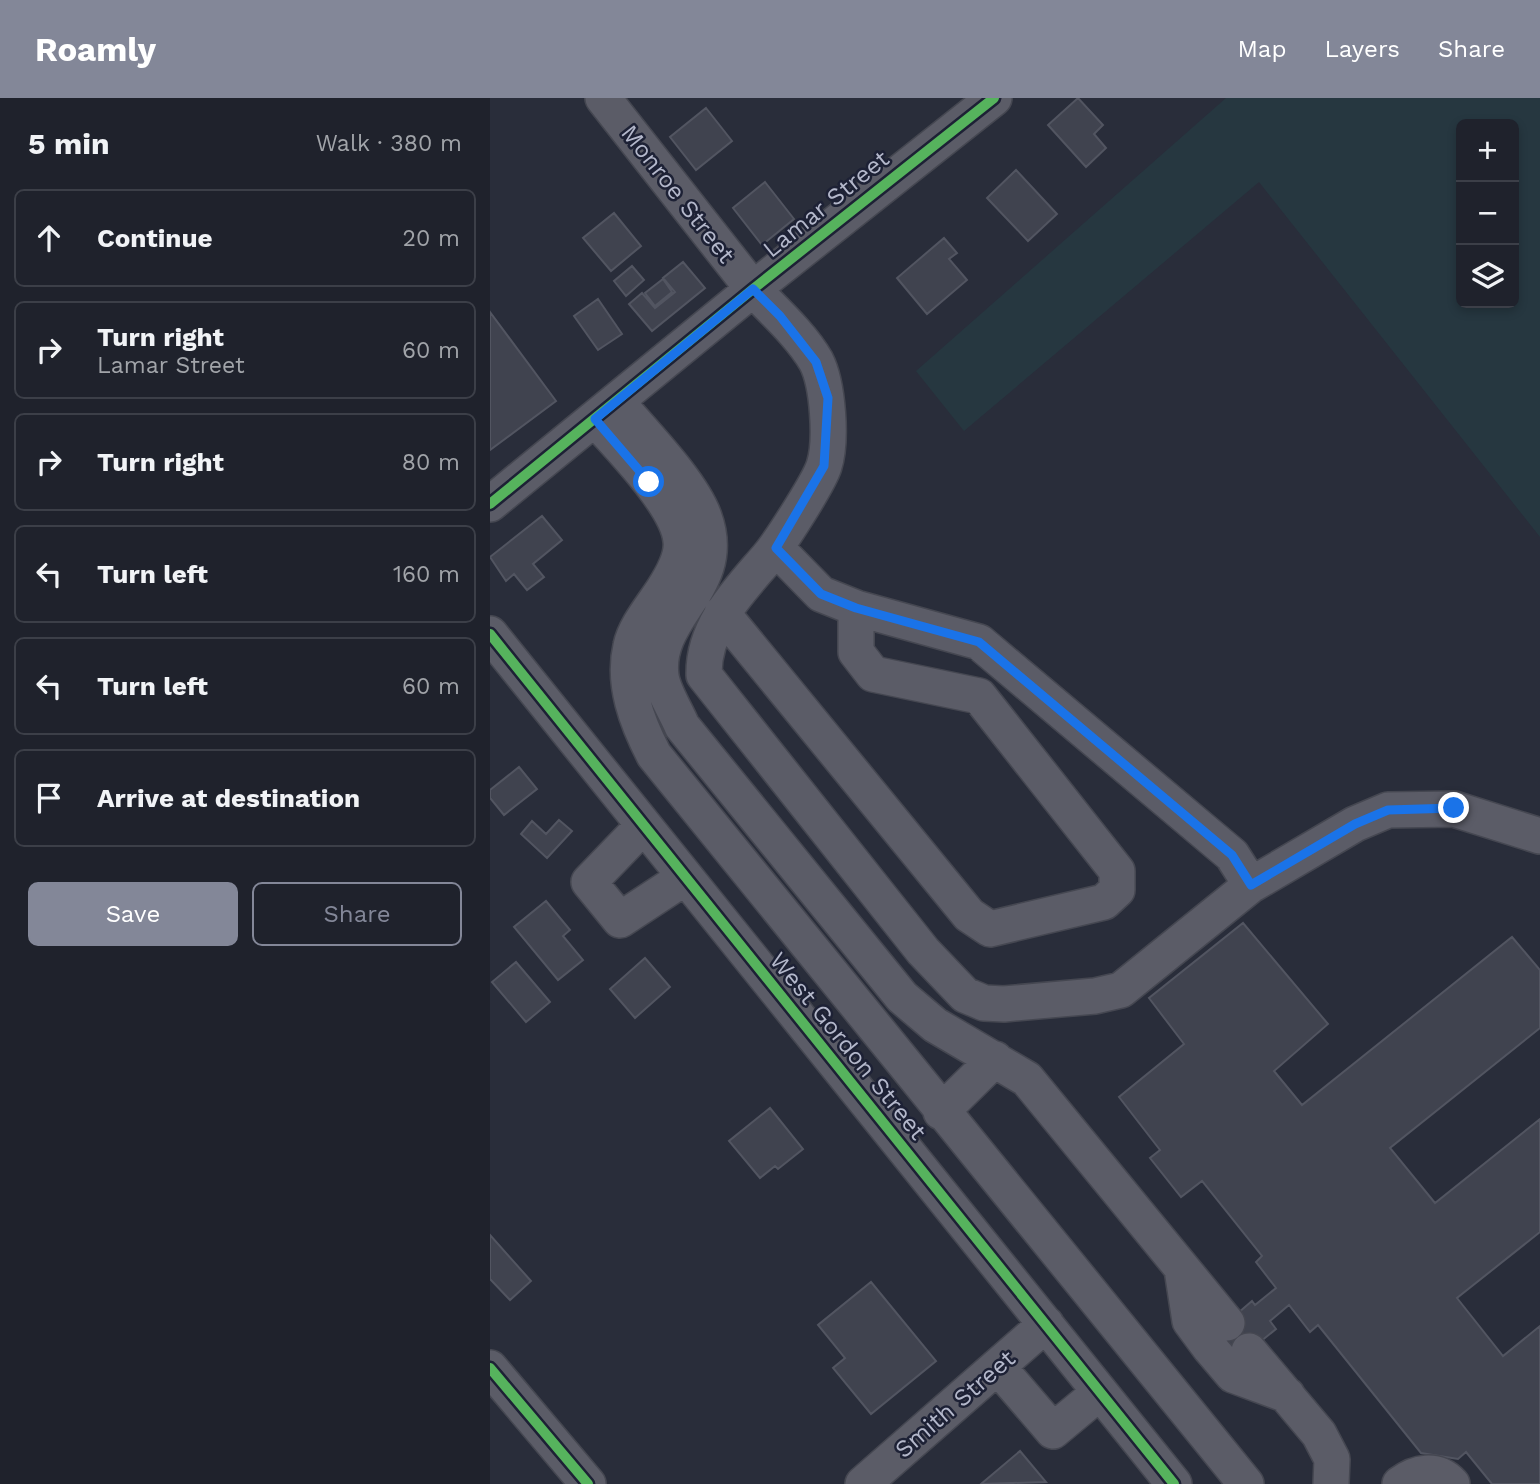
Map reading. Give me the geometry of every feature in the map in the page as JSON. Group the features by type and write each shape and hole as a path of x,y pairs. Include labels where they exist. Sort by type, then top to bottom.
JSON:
{"street":[{"name":"Monroe Street","path":"603,98 753,289 780,316 816,362 828,398 824,466 776,548 722,613 704,652 704,675 923,951 965,995 984,1003 1004,1004 1095,996 1121,990 1251,885 1355,824 1388,810 1454,808 1540,836"},
{"name":"Lamar Street","path":"490,504 753,289 994,98"},
{"path":"606,410 693,497 703,516 710,544 707,572 664,644 661,677 682,726 902,997 935,1025 1027,1079 1227,1323"},
{"path":"606,410 649,482 676,520 682,542 675,571 631,645 629,674 635,717 647,742 697,810 1246,1484"},
{"path":"776,548 821,594 856,608 979,642 1232,855 1251,885"},
{"path":"722,613 970,915 990,929 1104,902 1116,890 1118,870 979,696 873,674 856,652 856,608"},
{"name":"West Gordon Street","path":"490,634 1174,1484"},
{"path":"643,826 589,882 620,920 684,878"},
{"path":"941,1112 995,1059"},
{"path":"1182,1269 1190,1321 1210,1348 1233,1375 1287,1395"},
{"name":"Smith Street","path":"863,1484 1046,1324"},
{"path":"1249,1350 1319,1434 1332,1459 1331,1484"},
{"path":"998,1367 1053,1432 1100,1392"},
{"path":"490,1368 588,1484"},
{"path":"1399,1484 1414,1474 1435,1474 1452,1484"}],"shaded area":[{"path":"1226,98 1540,98 1540,537 1259,182 964,431 916,371"}],"building":[{"path":"1078,98 1103,125 1094,134 1106,148 1086,167 1048,125"},
{"path":"706,108 732,141 696,170 670,137"},
{"path":"1016,170 1057,214 1028,241 987,198"},
{"path":"765,182 794,219 762,245 733,208"},
{"path":"614,213 641,246 611,271 583,238"},
{"path":"944,238 957,253 949,259 967,280 927,314 897,278"},
{"path":"683,262 705,288 652,331 629,304 642,293 655,308 675,292 663,278"},
{"path":"632,266 644,280 626,296 614,281"},
{"path":"663,279 672,292 655,306 645,293"},
{"path":"598,299 622,334 598,350 574,316"},
{"path":"490,312 556,401 490,450"},
{"path":"542,516 562,540 533,564 544,577 527,590 514,574 506,581 490,557"},
{"path":"519,767 537,789 504,815 490,798 490,790"},
{"path":"559,820 572,831 547,858 521,834 532,821 546,834"},
{"path":"546,901 570,930 563,936 583,960 558,980 514,927"},
{"path":"1243,923 1328,1024 1274,1071 1302,1105 1512,937 1540,970 1540,1028 1390,1148 1435,1203 1540,1119 1540,1232 1457,1298 1503,1356 1540,1326 1540,1484 1492,1484 1466,1452 1458,1459 1421,1453 1318,1325 1310,1332 1289,1305 1270,1321 1276,1329 1234,1363 1210,1337 1252,1301 1255,1305 1276,1288 1256,1262 1262,1256 1202,1181 1181,1197 1150,1158 1160,1150 1119,1097 1184,1044 1149,998"},
{"path":"645,958 670,987 635,1018 610,989"},
{"path":"516,962 550,1002 526,1022 492,982"},
{"path":"770,1108 803,1149 778,1169 775,1166 760,1178 729,1141"},
{"path":"490,1235 531,1281 510,1300 490,1279"},
{"path":"871,1282 936,1361 871,1414 833,1368 845,1358 818,1325"},
{"path":"1020,1451 1046,1482 981,1484"}],"cycle path":[{"path":"490,504 753,289 994,98"},
{"path":"490,634 1174,1484"},
{"path":"490,1368 588,1484"}],"route":[{"path":"649,482 595,419 753,289 780,316 816,362 828,398 824,466 776,548 821,594 856,608 979,642 1232,855 1251,885 1355,824 1388,810 1454,808"}]}
